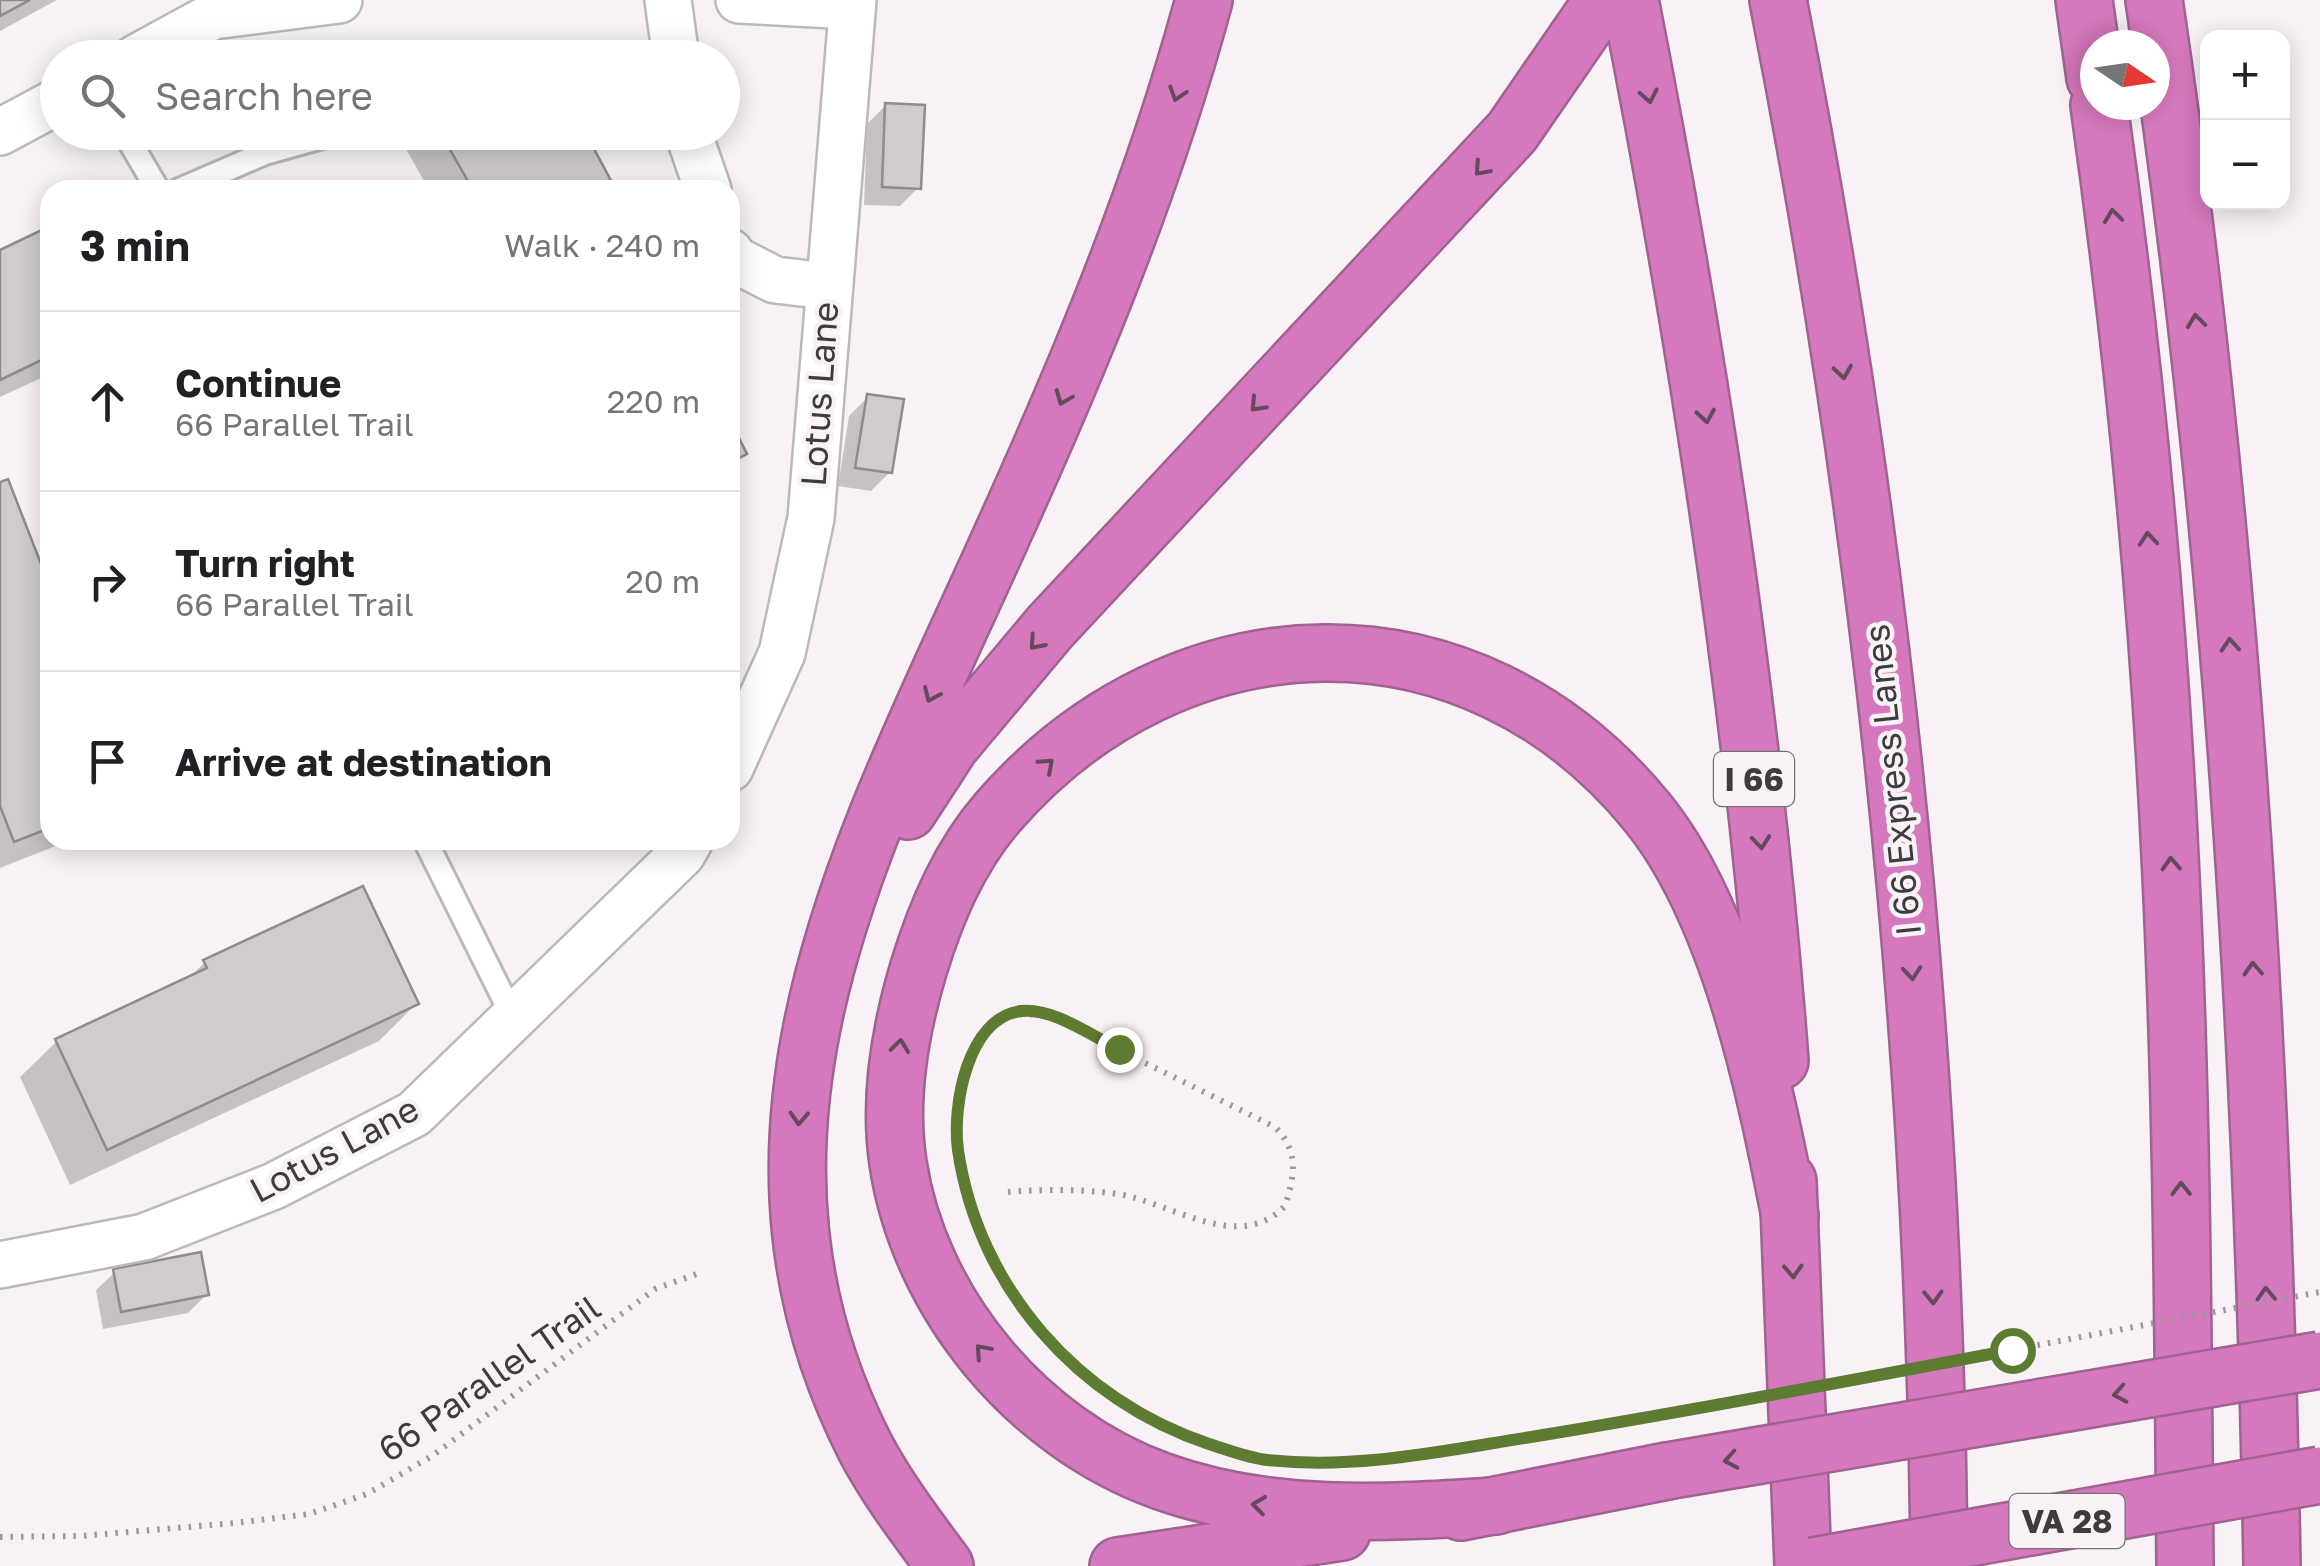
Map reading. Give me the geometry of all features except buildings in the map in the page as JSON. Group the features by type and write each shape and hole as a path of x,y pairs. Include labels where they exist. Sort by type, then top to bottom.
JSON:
{"highway":[{"path":"945,1566 866,1448 821,1328 800,1206 800,1099 818,987 864,849 1052,425 1140,208 1204,0"},
{"path":"818,987 892,838 951,745 985,702 1155,514 1479,171 1543,94 1603,0"},
{"name":"I 66","path":"1630,0 1691,320 1735,619 1764,867 1790,1216 1802,1566"},
{"path":"1745,0 1766,100 1833,306"},
{"name":"I 66 Express Lanes","path":"1778,0 1833,306 1871,568 1919,1058 1933,1284 1939,1566"},
{"path":"2084,0 2088,30"},
{"path":"2154,0 2214,479 2250,903 2267,1302 2272,1566"},
{"path":"2101,120 2144,489 2165,760 2180,1120 2185,1566"},
{"path":"1496,1506 1397,1512 1306,1510 1230,1501 1157,1480 1087,1444 1034,1406 972,1340 921,1246 898,1164 894,1095 904,1016 939,904 995,815 1009,801 1050,761 1112,716 1160,690 1257,658 1360,652 1408,658 1484,683 1580,742 1649,814 1699,899 1736,996 1767,1098 1790,1216"},
{"path":"1118,1566 1496,1506 1666,1470 2320,1360"},
{"name":"VA 28","path":"1814,1566 2320,1475"}],"street":[{"path":"163,40 210,8 339,0"},
{"path":"668,0 674,40"},
{"name":"Lotus Lane","path":"738,0 853,3 826,286 811,518 782,653 740,744"},
{"path":"0,132 40,111"},
{"path":"694,150 705,180"},
{"path":"740,262 776,280 826,286"},
{"name":"Lotus Lane","path":"0,1265 144,1237 274,1186 414,1114 684,850"}],"lane":[{"path":"135,150 152,180"},
{"path":"203,180 277,150"},
{"path":"430,850 512,1015"}],"path":[{"path":"1008,1192 1058,1188 1121,1195 1232,1228 1255,1228 1286,1206 1294,1171 1288,1140 1275,1127 1054,1018 1022,1011 999,1020 980,1038 960,1096 958,1148 974,1219 1008,1284 1047,1342 1115,1401"},
{"name":"66 Parallel Trail","path":"0,1537 80,1536 235,1523 309,1514 367,1494 432,1456 655,1289 702,1272"},
{"path":"1383,1462 1666,1415 2320,1292"}],"route":[{"path":"1119,1049 1054,1018 1022,1011 999,1020 980,1038 960,1096 958,1148 974,1219 1008,1284 1047,1342 1115,1401 1174,1432 1266,1460 1383,1462 1666,1415 2012,1350"}]}
